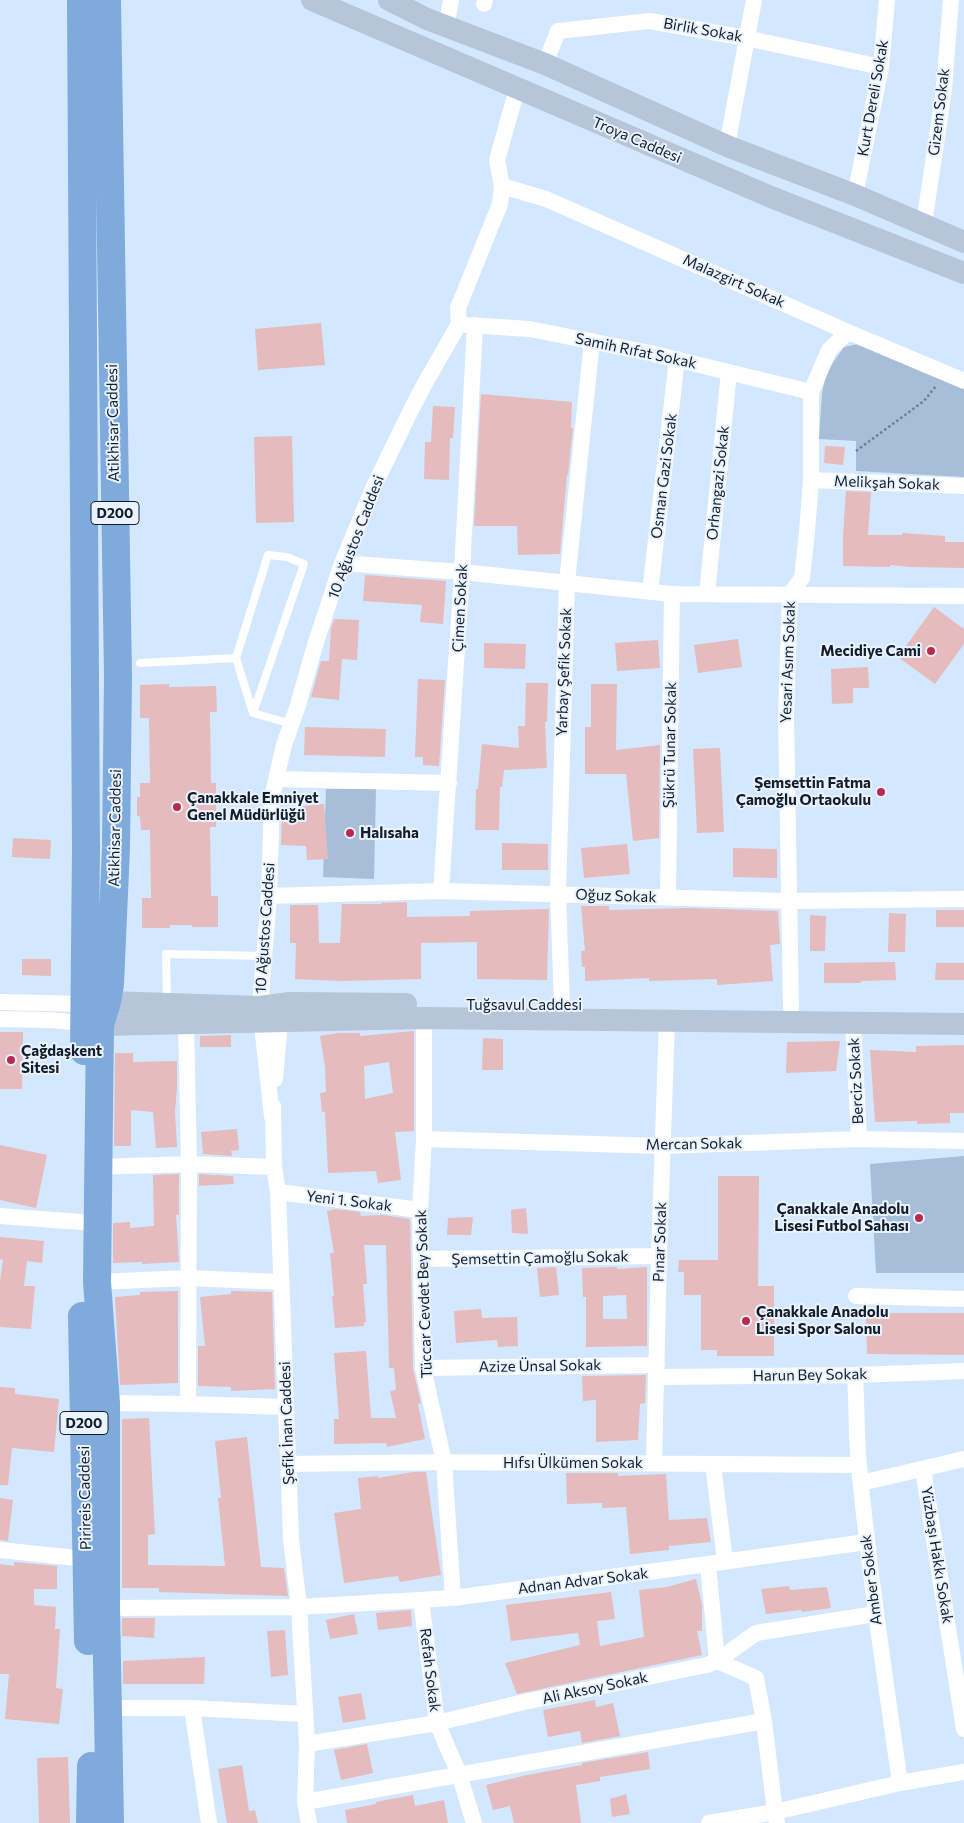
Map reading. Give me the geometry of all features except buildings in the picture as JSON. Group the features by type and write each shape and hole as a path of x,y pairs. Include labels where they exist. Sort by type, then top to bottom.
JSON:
{"highway":[{"name":"Atikhisar Caddesi","path":"81,0 86,828 94,1014"},
{"name":"Atikhisar Caddesi","path":"94,1014 110,984 116,848 118,686 107,0"},
{"name":"Pirireis Caddesi","path":"94,1014 99,1167 97,1282 106,1403 106,1608 110,1823"},
{"name":"Pirireis Caddesi","path":"90,1823 91,1759 81,1222 83,1144 94,1014"}],"main road":[{"name":"Troya Caddesi","path":"312,0 771,196 964,273"},
{"name":"Troya Caddesi","path":"389,0 427,19 545,64 727,146 856,195 964,242"},
{"name":"Tuğsavul Caddesi","path":"94,1014 167,1004 267,1017 290,1003 964,1010"},
{"path":"94,1014 186,1022 267,1017 964,1024"}],"street":[{"path":"446,26 451,0"},
{"path":"727,146 754,0"},
{"name":"Kurt Dereli Sokak","path":"856,195 881,67 887,0"},
{"name":"Gizem Sokak","path":"924,224 944,89 951,0"},
{"name":"Birlik Sokak","path":"545,64 558,31 650,20 746,38 881,67"},
{"name":"10 Ağustos Caddesi","path":"272,1117 264,956 269,896 272,797 276,778 315,645 342,563 374,486 424,385 467,325 458,308 500,204 502,186 497,160 517,89"},
{"name":"Malazgirt Sokak","path":"502,186 546,199 848,332 957,374"},
{"name":"Samih Rıfat Sokak","path":"467,325 530,328 677,359 811,392"},
{"name":"Çimen Sokak","path":"441,891 462,572 467,325"},
{"name":"Yesari Asım Sokak","path":"791,1008 786,715 790,594 802,578 811,480 811,392 829,350 848,332"},
{"name":"Yarbay Şefik Sokak","path":"562,1005 558,894 566,582 592,341"},
{"name":"Osman Gazi Sokak","path":"650,592 677,359"},
{"name":"Orhangazi Sokak","path":"707,594 729,372"},
{"name":"Melikşah Sokak","path":"811,480 964,486"},
{"path":"342,563 462,572 672,594 964,596"},
{"name":"Şükrü Tunar Sokak","path":"668,897 672,594"},
{"path":"276,778 449,783"},
{"name":"Oğuz Sokak","path":"269,896 441,891 789,901 964,899"},
{"path":"0,1002 94,1014"},
{"path":"0,1019 50,1020 94,1014"},
{"name":"Tüccar Cevdet Bey Sokak","path":"424,1018 424,1139 420,1210 423,1368 444,1462 454,1598"},
{"name":"Pınar Sokak","path":"654,1463 667,1020"},
{"path":"186,1022 189,1164 188,1404"},
{"name":"Berciz Sokak","path":"853,1023 859,1139"},
{"name":"Şefik İnan Caddesi","path":"272,1117 274,1167 278,1192 291,1539 299,1607 307,1744 305,1802 309,1823"},
{"name":"Mercan Sokak","path":"424,1139 663,1146 859,1139 964,1141"},
{"path":"99,1167 189,1164 274,1167"},
{"name":"Yeni 1. Sokak","path":"278,1192 420,1210"},
{"path":"0,1216 81,1222"},
{"name":"Şemsettin Çamoğlu Sokak","path":"421,1259 659,1256"},
{"path":"97,1282 188,1278 282,1282"},
{"path":"856,1296 964,1299"},
{"name":"Azize Ünsal Sokak","path":"423,1368 657,1371"},
{"name":"Harun Bey Sokak","path":"657,1371 855,1375 964,1371"},
{"name":"Amber Sokak","path":"855,1375 859,1465 866,1542 900,1783"},
{"path":"106,1403 286,1407"},
{"path":"861,1484 964,1459"},
{"name":"Hıfsı Ülkümen Sokak","path":"288,1464 444,1462 859,1465"},
{"path":"713,1465 725,1561"},
{"name":"Yüzbaşı Hakkı Sokak","path":"923,1469 959,1662 964,1729"},
{"name":"Adnan Advar Sokak","path":"106,1608 299,1607 454,1598 866,1542"},
{"path":"0,1550 86,1559"},
{"path":"708,1564 717,1661 756,1678 764,1721 776,1818"},
{"name":"Refah Sokak","path":"421,1600 437,1723 459,1774 474,1823"},
{"name":"Ali Aksoy Sokak","path":"307,1744 437,1723 717,1661 756,1633 875,1614"},
{"path":"109,1708 192,1708 304,1714"},
{"path":"192,1708 209,1823"},
{"path":"305,1802 764,1721"},
{"path":"709,1823 776,1818 900,1783 964,1772"}],"lane":[{"path":"268,556 287,557 304,564 253,712 236,658 268,556"},
{"path":"140,663 236,658"},
{"path":"253,712 292,724"},
{"path":"167,1004 166,954 264,956"}],"path":[{"path":"856,451 924,400 942,378 957,374"}],"shaded area":[{"path":"862,343 964,388 964,477 856,471 856,441 819,439 822,393 827,371 844,347"},
{"name":"Halısaha","path":"326,789 376,789 374,879 323,877"},
{"name":"Çanakkale Anadolu Lisesi Futbol Sahası","path":"964,1156 964,1273 876,1273 870,1164"}],"place":[{"name":"Mecidiye Cami","path":"931,651"},
{"name":"Şemsettin Fatma Çamoğlu Ortaokulu","path":"881,792"},
{"name":"Çanakkale Emniyet Genel Müdürlüğü","path":"177,807"},
{"name":"Halısaha","path":"350,833"},
{"name":"Çağdaşkent Sitesi","path":"11,1060"},
{"name":"Çanakkale Anadolu Lisesi Futbol Sahası","path":"919,1218"},
{"name":"Çanakkale Anadolu Lisesi Spor Salonu","path":"746,1321"}]}
